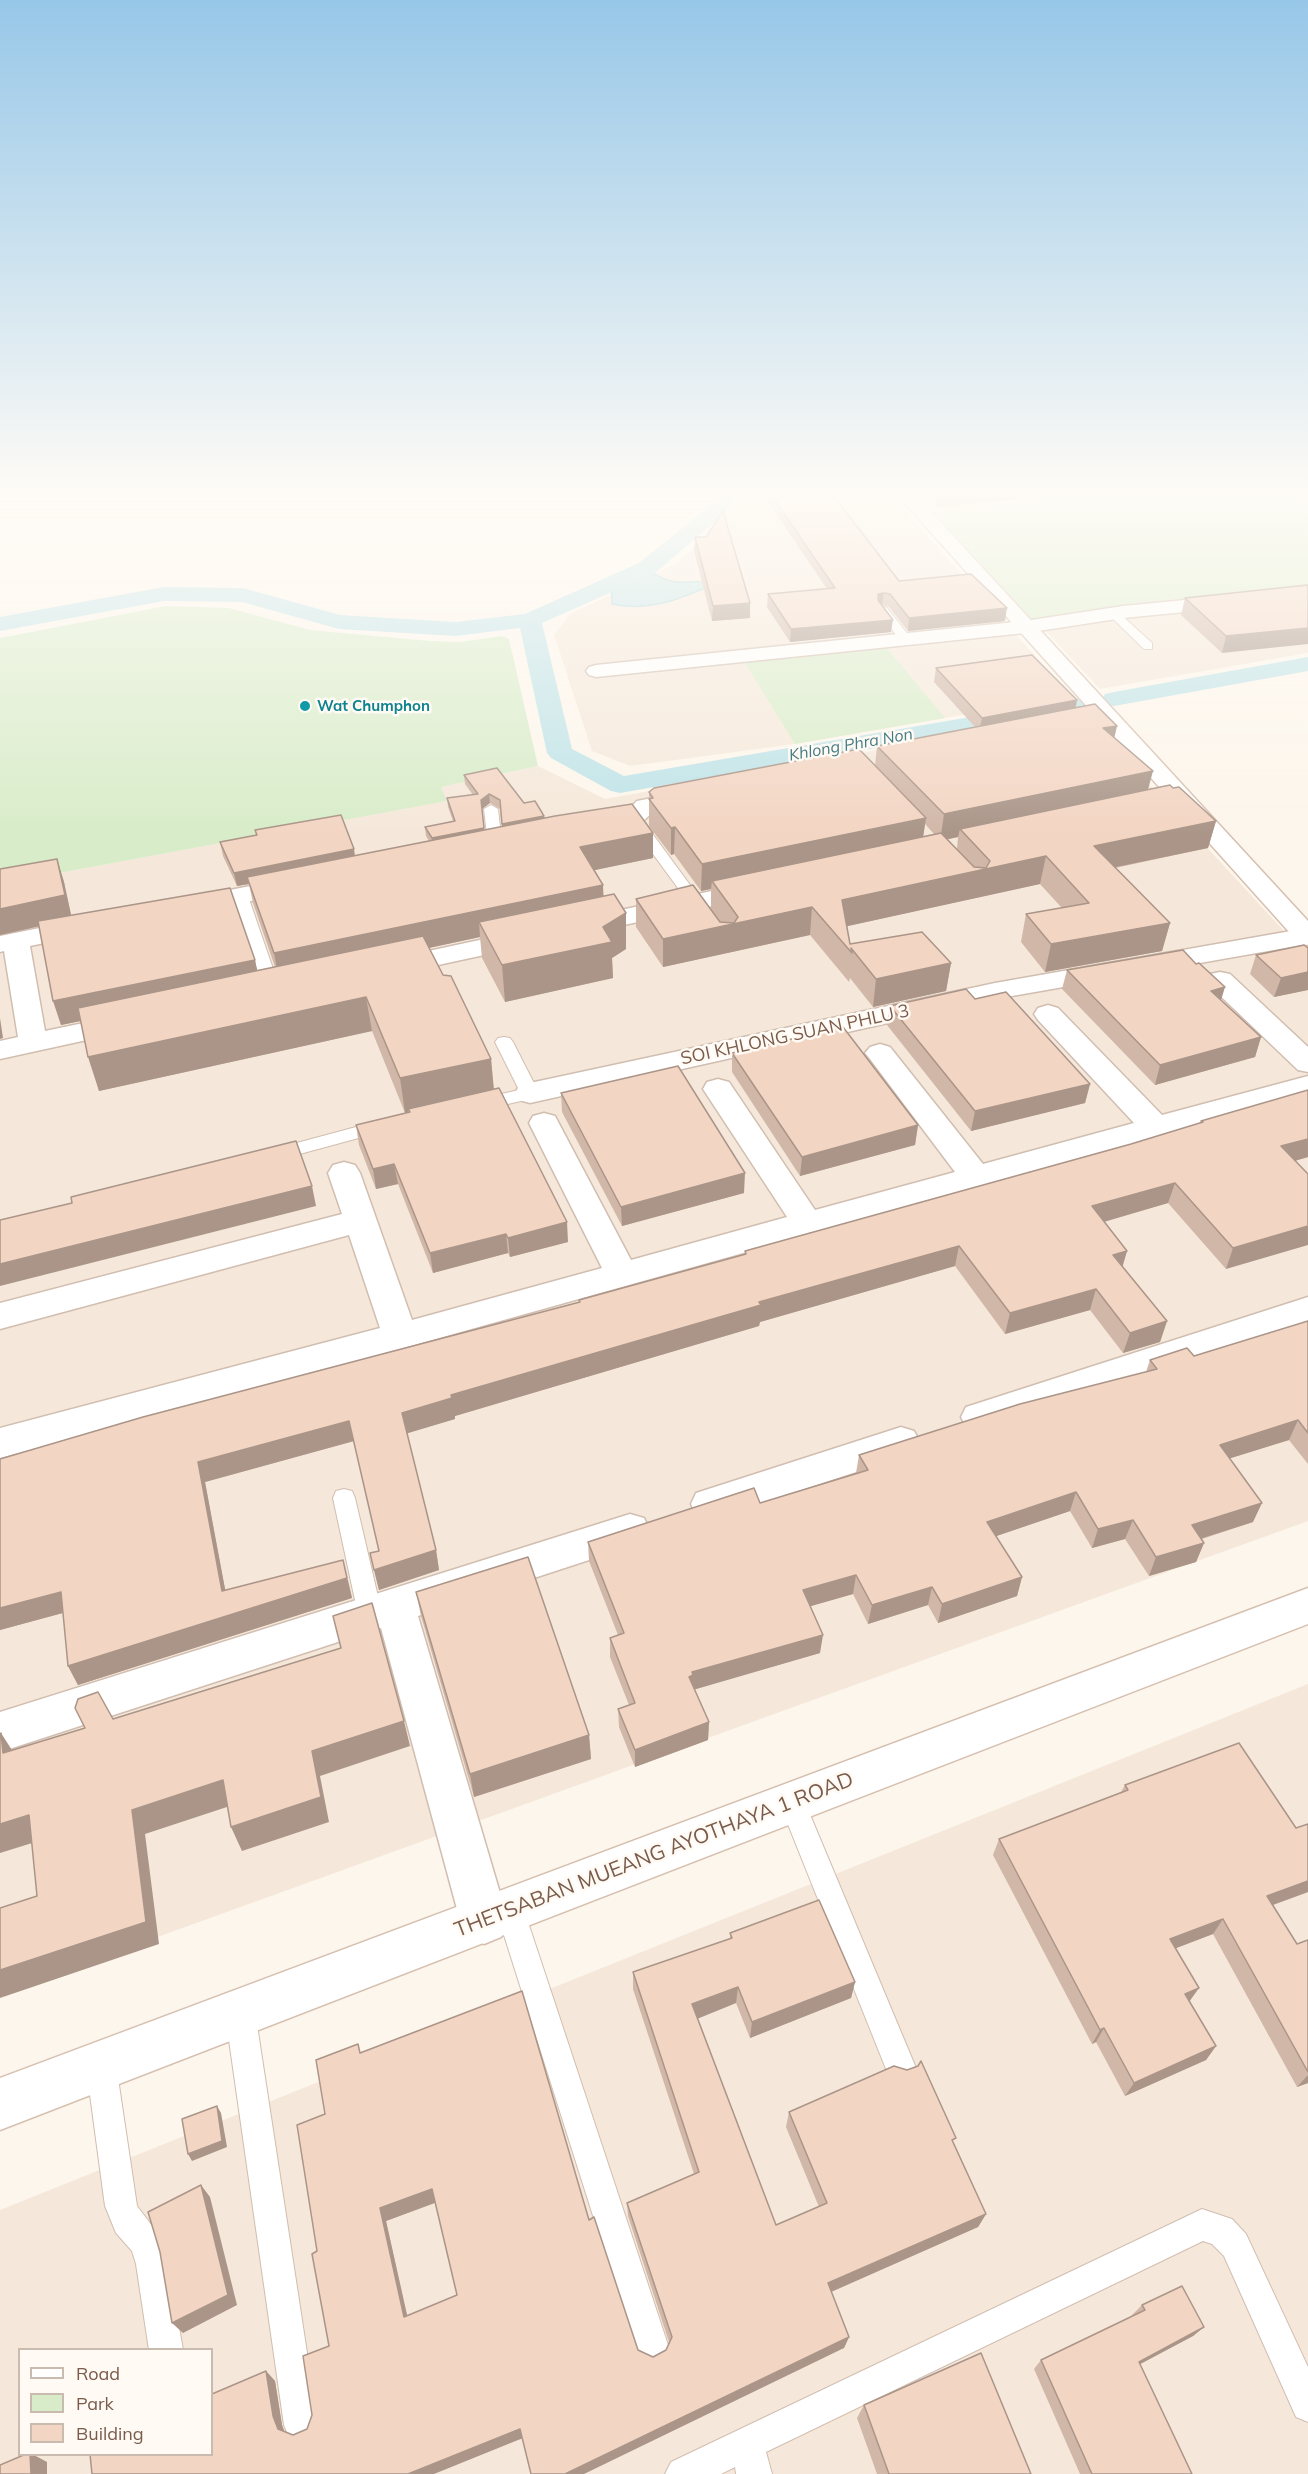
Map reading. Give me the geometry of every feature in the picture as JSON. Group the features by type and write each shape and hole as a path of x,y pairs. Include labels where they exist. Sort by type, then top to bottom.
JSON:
{"street":[{"path":"1006,605 1096,719 1171,801 1308,937"},
{"path":"596,671 906,640 1197,605"},
{"path":"576,829 633,817 645,806 712,793"},
{"path":"161,912 321,880"},
{"path":"364,973 437,968 552,933 702,911 776,885"},
{"path":"33,1043 8,943 105,923"},
{"name":"SOI KHLONG SUAN PHLU 3","path":"531,1093 995,991 1308,937"},
{"path":"1220,980 1308,1063"},
{"path":"1048,1014 1156,1127"},
{"path":"0,1050 147,1019"},
{"path":"880,1053 976,1177"},
{"path":"0,1443 400,1336 1308,1085"},
{"path":"718,1089 807,1223"},
{"path":"544,1123 622,1275"},
{"path":"344,1173 400,1336"},
{"path":"0,1316 360,1221"},
{"path":"0,1732 1308,1310"},
{"name":"THETSABAN MUEANG AYOTHAYA 1 ROAD","path":"0,2104 1308,1606"},
{"path":"383,1610 497,1915"}],"lane":[{"path":"883,610 906,640"},
{"path":"1114,614 1148,646"},
{"path":"491,809 495,845"},
{"path":"633,817 702,911"},
{"path":"240,896 273,992"},
{"path":"460,1108 531,1093 504,1042"},
{"path":"255,1160 402,1121"},
{"path":"344,1498 383,1610"},
{"path":"792,1802 901,2068"},
{"path":"497,1915 652,2348"},
{"path":"240,2012 301,2426"},
{"path":"101,2065 121,2206 127,2222 145,2242 152,2264 166,2348"},
{"path":"682,2474 750,2459 1202,2225 1221,2230 1235,2245 1308,2405"}],"shaded area":[{"path":"588,605 990,605 1071,696 795,744 630,766 592,751 554,635 570,614"},
{"path":"1021,605 1308,605 1308,653 1100,689"},
{"path":"1083,713 1308,957 1308,1521 0,1994 0,884 446,801 441,787 538,766 605,799"},
{"path":"1308,1684 1308,2474 0,2474 0,2210"}],"green space":[{"path":"1020,605 1120,605 1032,619"},
{"path":"166,606 229,608 310,630 430,641 460,642 502,636 509,639 538,766 441,787 447,801 0,884 0,638"},
{"path":"885,646 945,718 795,744 744,661"}],"building":[{"path":"776,605 882,605 893,620 791,629"},
{"path":"899,605 1004,605 1007,608 909,618"},
{"path":"1193,605 1308,605 1308,628 1226,636"},
{"path":"1032,655 1077,700 982,718 936,668"},
{"path":"1095,704 1117,726 1103,728 1153,771 944,814 877,746"},
{"path":"859,749 926,818 702,864 675,827 671,828 649,799 653,798 649,792 654,788"},
{"path":"497,768 524,803 535,801 544,816 502,824 500,800 489,794 481,800 484,828 432,838 425,827 455,821 447,798 478,794 464,775"},
{"path":"1170,785 1173,788 1179,787 1216,821 1094,846 1170,923 1051,944 1026,914 1089,903 1046,856 842,900 850,944 922,932 951,963 876,979 851,948 852,953 812,907 663,939 636,899 693,885 720,922 734,923 738,917 712,881 941,833 974,867 986,868 990,861 960,829"},
{"path":"632,804 653,833 580,847 603,885 274,953 247,877 555,816"},
{"path":"341,815 354,849 234,873 220,842 257,835 255,830"},
{"path":"57,859 65,895 0,909 0,869"},
{"path":"230,888 255,960 53,1001 38,921"},
{"path":"614,894 626,913 603,927 612,942 502,965 479,922"},
{"path":"423,936 443,975 451,976 491,1059 400,1078 366,997 88,1057 78,1008"},
{"path":"1304,945 1308,948 1308,972 1281,978 1256,955"},
{"path":"1183,950 1196,964 1199,963 1225,987 1211,991 1261,1037 1160,1065 1067,970"},
{"path":"966,989 975,999 1006,992 1090,1084 975,1111 890,1006"},
{"path":"843,1027 918,1125 802,1157 732,1053"},
{"path":"678,1066 745,1173 621,1207 561,1093"},
{"path":"499,1088 567,1222 508,1238 506,1234 430,1253 394,1164 373,1169 356,1125 410,1112 408,1109"},
{"path":"1308,1090 1308,1139 1281,1146 1308,1174 1308,1226 1233,1248 1175,1183 1092,1206 1127,1251 1113,1255 1167,1321 1130,1333 1096,1289 1010,1313 959,1246 759,1302 761,1305 451,1395 452,1398 402,1413 436,1550 374,1570 370,1553 379,1551 349,1421 198,1462 222,1591 343,1560 347,1578 68,1666 61,1592 0,1608 0,1459 143,1417 580,1302 579,1300 746,1254 745,1251 1131,1144"},
{"path":"296,1141 312,1186 0,1264 0,1220 72,1203 71,1197"},
{"path":"1308,1321 1308,1433 1298,1420 1220,1445 1262,1503 1192,1525 1204,1543 1156,1557 1133,1520 1098,1529 1076,1492 987,1522 1022,1577 942,1604 932,1587 872,1605 856,1575 803,1590 823,1635 692,1672 693,1675 689,1677 709,1722 635,1750 618,1709 635,1703 610,1638 624,1633 588,1542 754,1488 760,1503 868,1470 859,1455 1020,1404 1157,1369 1150,1360 1187,1348 1194,1356"},
{"path":"528,1557 589,1735 470,1774 416,1592"},
{"path":"372,1603 404,1721 312,1751 321,1797 231,1827 223,1780 132,1810 146,1922 0,1970 0,1908 37,1896 29,1815 0,1824 1,1733 3,1753 85,1728 75,1708 78,1699 98,1692 113,1719 341,1648 333,1616"},
{"path":"1239,1743 1296,1828 1308,1824 1308,1881 1267,1896 1297,1944 1308,1940 1308,2072 1223,1919 1170,1939 1199,1988 1185,1994 1216,2046 1134,2083 1104,2028 1100,2030 999,1839 1128,1790 1125,1785"},
{"path":"819,1900 855,1982 752,2022 738,1987 692,2004 776,2225 827,2203 789,2112 894,2066 907,2070 918,2066 921,2061 956,2138 952,2140 986,2214 828,2283 849,2337 565,2474 531,2474 520,2429 408,2474 92,2474 90,2456 213,2456 213,2394 266,2371 273,2416 278,2429 293,2435 307,2429 312,2415 303,2356 329,2346 312,2254 317,2251 297,2125 325,2114 316,2060 358,2044 360,2053 522,1991 589,2220 594,2217 638,2350 653,2357 666,2350 672,2337 627,2203 699,2172 633,1972 732,1938 730,1933","holes":["432,2189 457,2295 404,2317 380,2208"]},
{"path":"217,2106 222,2141 188,2154 182,2119"},
{"path":"201,2185 228,2295 172,2323 160,2252 148,2212"},
{"path":"1182,2286 1204,2327 1139,2362 1192,2474 1092,2474 1041,2360 1145,2310 1142,2305"},
{"path":"981,2353 1031,2474 889,2474 864,2405"},
{"path":"21,2456 30,2456 31,2474 0,2474 0,2465"}],"waterway":[{"path":"0,624 101,605"},
{"path":"280,605 339,622 455,629 530,620"},
{"path":"530,620 563,605"},
{"name":"Khlong Phra Non","path":"530,620 560,753 620,785 1082,705"},
{"name":"Khlong Phra Non","path":"1114,699 1308,664"}],"place":[{"name":"Wat Chumphon","path":"305,706"}]}
